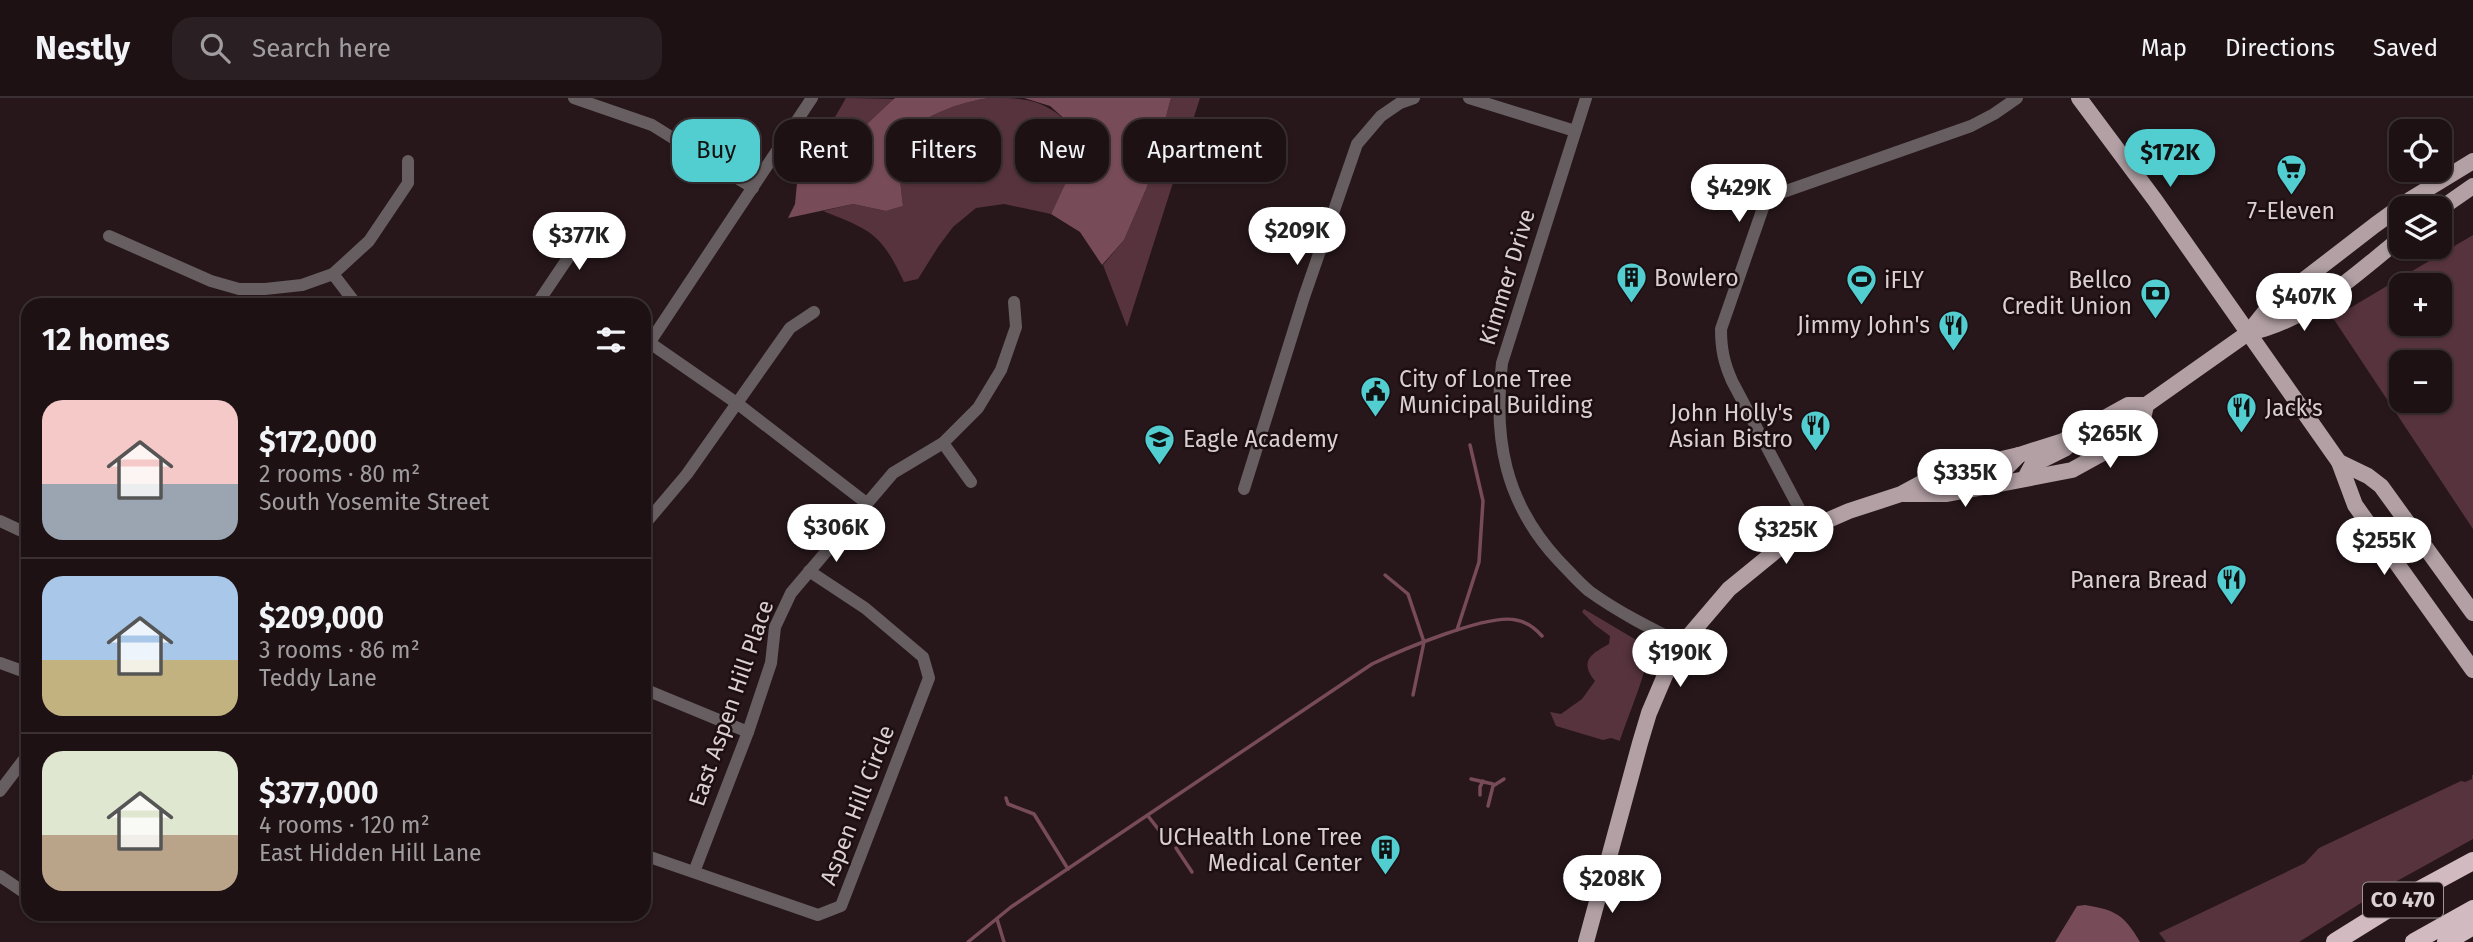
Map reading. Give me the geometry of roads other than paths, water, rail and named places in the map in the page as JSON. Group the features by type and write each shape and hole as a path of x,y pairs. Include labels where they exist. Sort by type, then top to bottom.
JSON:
{"highway":[{"name":"CO 470","path":"2335,942 2473,860"},
{"path":"2414,942 2473,909"},
{"path":"2446,942 2473,926"}],"main road":[{"path":"2079,98 2162,209 2339,462 2355,505 2473,670"},
{"path":"1586,942 1649,713 1669,666 1682,644 1729,589 1778,549 1810,529 1849,511 1901,494 1940,473 2019,455 2063,441 2128,405 2146,405 2248,333 2264,313 2283,296 2375,225 2473,161"},
{"path":"2452,201 2473,186"},
{"path":"2248,333 2292,319 2322,300 2389,247"},
{"path":"1901,494 1947,494 2072,470 2141,428 2146,405"},
{"path":"2025,478 2032,465 2117,421 2123,408"},
{"path":"1947,494 1959,482 2004,470 2019,455"},
{"path":"2339,462 2368,476 2381,486 2473,613"}],"street":[{"path":"574,98 652,125 753,188"},
{"path":"651,341 812,98"},
{"path":"1244,489 1304,297 1357,144 1381,116 1400,103 1414,98"},
{"path":"1469,98 1575,131"},
{"name":"Kimmer Drive","path":"1586,98 1502,363 1499,433 1503,457 1512,488 1525,515 1545,546 1581,584 1631,617 1682,644"},
{"path":"1810,529 1738,393 1724,364 1721,348 1721,329 1764,205 1775,195 1971,126 2017,98"},
{"path":"109,236 211,281 239,289 302,285 333,274 369,241 408,183 408,161"},
{"path":"541,298 574,249 576,223"},
{"path":"333,274 351,298"},
{"name":"East Aspen Hill Place","path":"694,872 748,732 771,663 775,626 791,593 865,502 893,473 943,443 978,408 1001,370 1016,327 1014,302"},
{"path":"651,517 687,474 790,328 814,312"},
{"path":"651,350 738,404 865,502"},
{"path":"943,443 971,482"},
{"path":"0,521 21,531"},
{"name":"Aspen Hill Circle","path":"651,857 818,915 841,906 929,678 923,657 865,608 809,571"},
{"path":"0,663 21,670"},
{"path":"651,693 748,732"},
{"path":"0,791 21,763"},
{"path":"0,876 21,890"}],"waterway":[{"path":"1457,630 1479,562 1483,501 1470,445"},
{"path":"1385,575 1408,594 1424,642 1413,695"},
{"path":"968,942 1011,907 1372,664 1465,627 1503,619 1520,621 1537,630 1542,636"},
{"path":"1471,779 1493,784"},
{"path":"1488,806 1493,786 1504,779"},
{"path":"1480,795 1483,781"},
{"path":"1006,798 1008,804 1034,814 1068,869"},
{"path":"1148,816 1162,834"},
{"path":"1176,848 1192,872"},
{"path":"997,919 1004,942"}],"place":[{"name":"7-Eleven","path":"2291,197"},
{"name":"Bowlero","path":"1631,305"},
{"name":"iFLY","path":"1861,307"},
{"name":"Bellco Credit Union","path":"2155,320"},
{"name":"Jimmy John's","path":"1953,352"},
{"name":"City of Lone Tree Municipal Building","path":"1376,419"},
{"name":"Jack's","path":"2242,435"},
{"name":"John Holly's Asian Bistro","path":"1816,453"},
{"name":"Eagle Academy","path":"1160,466"},
{"name":"Panera Bread","path":"2231,607"},
{"name":"UCHealth Lone Tree Medical Center","path":"1385,877"}]}
